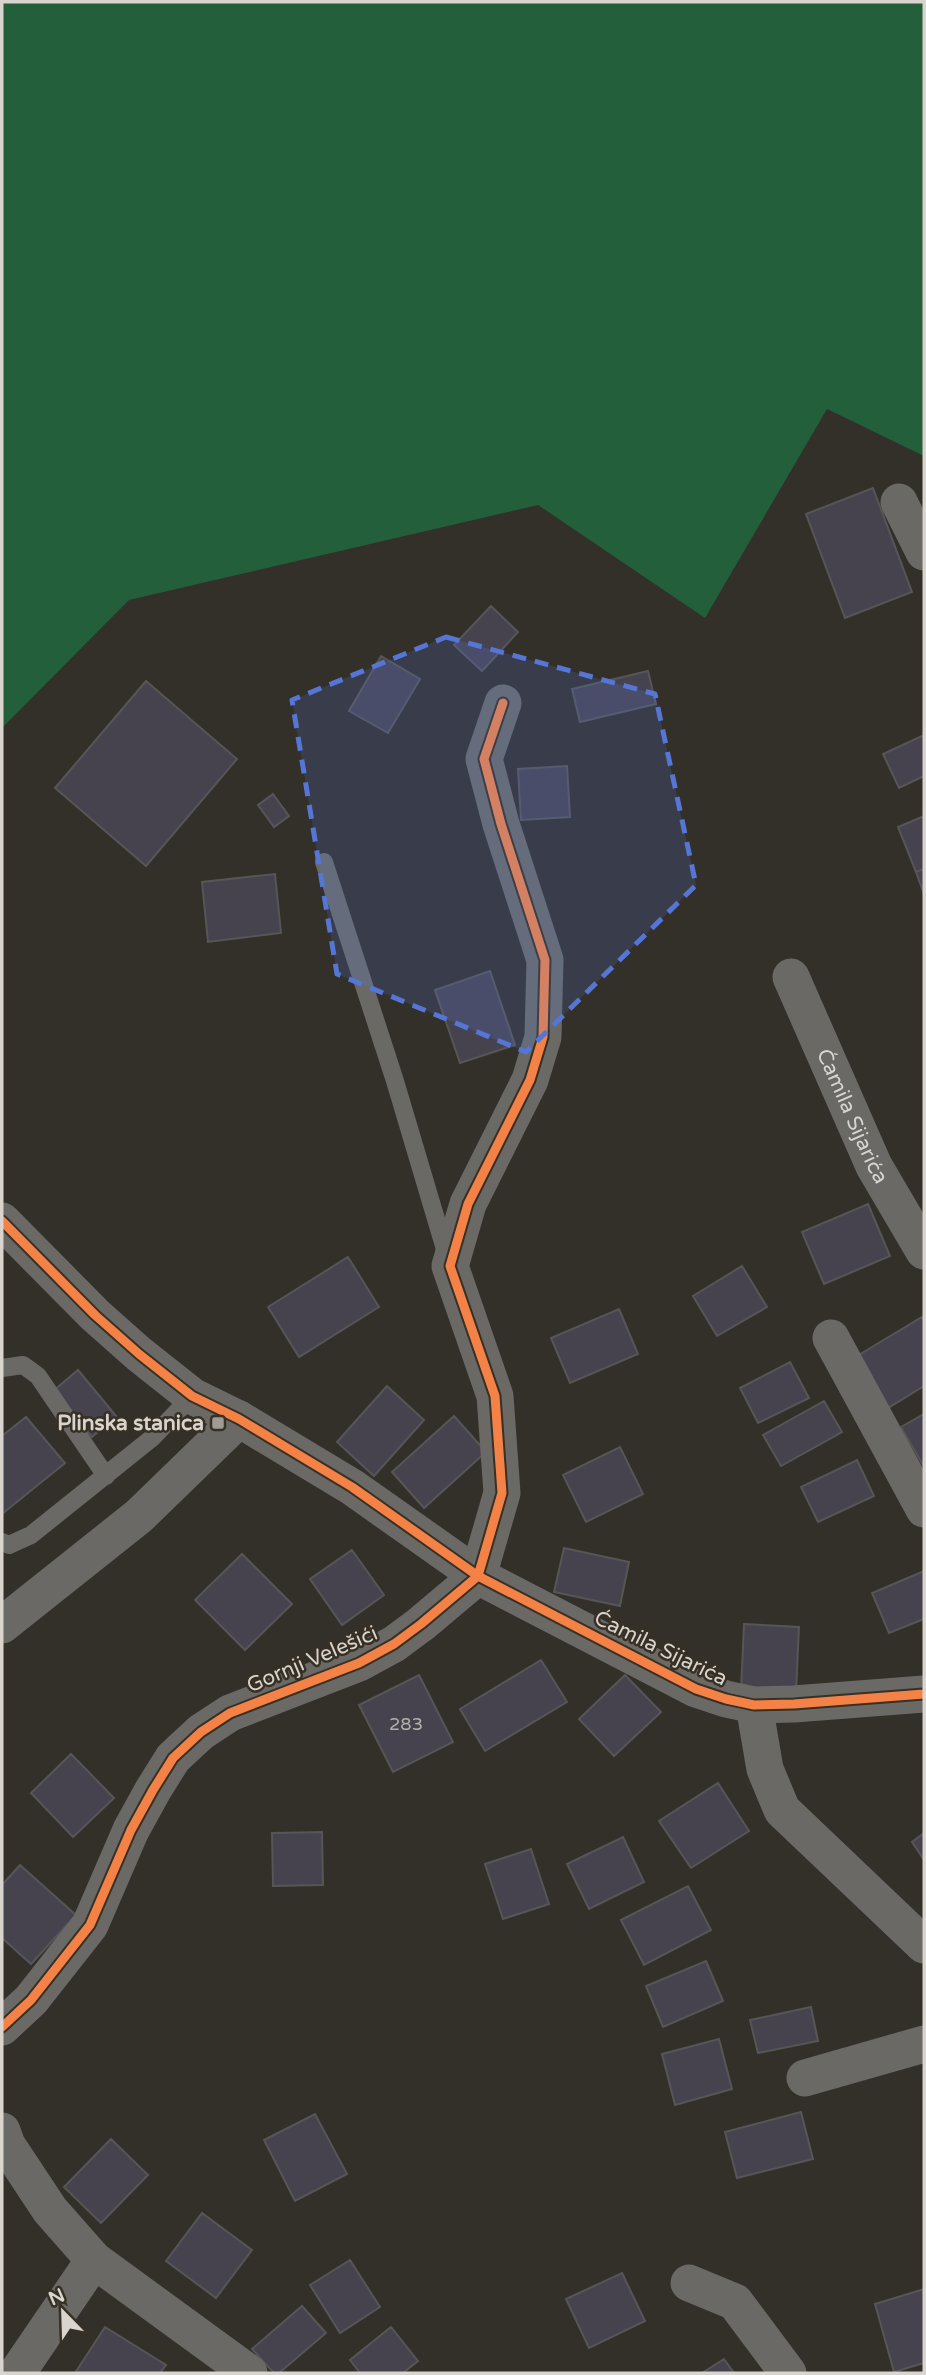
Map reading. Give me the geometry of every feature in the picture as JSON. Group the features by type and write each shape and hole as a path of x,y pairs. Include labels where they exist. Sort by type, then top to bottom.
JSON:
{"street":[{"path":"899,502 924,552"},
{"path":"2,1221 95,1315 192,1396 239,1419 352,1487 478,1576 502,1493 495,1396 450,1266 468,1204 530,1080 543,1038 545,960 501,824 484,759 503,703"},
{"name":"Ćamila Sijarića","path":"791,977 874,1166 924,1251"},
{"path":"831,1338 924,1508"},
{"path":"2,1625 139,1516 239,1419"},
{"name":"Ćamila Sijarića","path":"478,1576 696,1689 726,1699 754,1705 794,1704 924,1694"},
{"name":"Gornji Velešići","path":"2,2027 31,2000 90,1925 131,1830 173,1758 191,1741 230,1713 359,1663 394,1644 478,1576"},
{"path":"754,1705 765,1769 782,1810 924,1945"},
{"path":"805,2078 924,2044"},
{"path":"2,2131 7,2145 50,2210 94,2260 248,2373"},
{"path":"17,2373 94,2260"},
{"path":"689,2283 735,2302 788,2373"}],"lane":[{"path":"324,862 395,1081 450,1266"},
{"path":"2,1368 23,1365 38,1376 106,1476"},
{"path":"2,1542 9,1545 31,1535 152,1438 192,1396"}],"highlighted area":[{"path":"446,637 655,694 696,885 526,1052 337,974 292,700"}],"green space":[{"path":"2,2 924,2 924,456 827,409 705,618 538,505 129,600 2,728"}],"building":[{"path":"873,488 912,592 845,618 806,514"},
{"path":"491,606 518,632 482,671 454,645"},
{"path":"381,656 420,679 388,733 349,711"},
{"path":"648,671 656,704 580,722 572,689"},
{"path":"146,681 237,759 146,866 55,788"},
{"path":"924,735 924,776 899,788 883,754"},
{"path":"567,766 570,817 521,820 518,769"},
{"path":"273,794 289,816 274,827 258,805"},
{"path":"924,816 924,869 916,872 898,827"},
{"path":"924,869 924,894 916,872"},
{"path":"275,874 281,933 208,942 202,882"},
{"path":"490,971 515,1045 460,1063 435,990"},
{"path":"868,1204 890,1256 824,1284 802,1232"},
{"path":"348,1257 379,1307 299,1357 268,1307"},
{"path":"742,1266 767,1307 717,1336 693,1296"},
{"path":"619,1309 638,1354 570,1383 551,1338"},
{"path":"922,1317 924,1386 888,1408 857,1356"},
{"path":"790,1362 809,1398 758,1423 740,1388"},
{"path":"78,1370 116,1416 92,1437 53,1391"},
{"path":"387,1386 424,1420 374,1476 337,1442"},
{"path":"824,1401 842,1432 781,1466 763,1435"},
{"path":"924,1414 924,1465 923,1465 901,1427"},
{"path":"454,1416 486,1452 424,1508 392,1472"},
{"path":"26,1417 65,1463 2,1514 2,1436"},
{"path":"620,1447 643,1494 586,1522 563,1475"},
{"path":"857,1460 874,1496 818,1522 801,1487"},
{"path":"564,1548 629,1562 620,1606 554,1592"},
{"path":"352,1550 384,1595 342,1625 310,1579"},
{"path":"242,1554 292,1604 245,1650 195,1600"},
{"path":"924,1571 924,1619 889,1633 872,1593"},
{"path":"744,1624 799,1627 796,1692 741,1690"},
{"path":"541,1660 567,1702 485,1751 460,1709"},
{"path":"419,1675 453,1742 393,1772 359,1705"},
{"path":"625,1675 661,1712 614,1756 579,1719"},
{"path":"71,1754 114,1798 73,1837 31,1793"},
{"path":"718,1783 749,1831 691,1868 659,1821"},
{"path":"322,1832 323,1885 273,1886 272,1833"},
{"path":"924,1833 924,1860 912,1842"},
{"path":"623,1837 644,1882 589,1909 567,1864"},
{"path":"531,1849 549,1904 503,1919 485,1864"},
{"path":"20,1865 76,1915 31,1964 2,1938 2,1885"},
{"path":"688,1886 711,1930 644,1965 621,1920"},
{"path":"706,1961 723,2001 663,2027 646,1986"},
{"path":"811,2007 818,2041 758,2053 750,2020"},
{"path":"719,2039 732,2089 675,2105 662,2054"},
{"path":"801,2112 813,2159 737,2178 725,2132"},
{"path":"315,2114 347,2174 295,2201 264,2140"},
{"path":"111,2139 148,2175 101,2223 64,2187"},
{"path":"202,2213 252,2250 216,2298 166,2261"},
{"path":"350,2260 380,2307 340,2333 310,2285"},
{"path":"622,2273 645,2321 589,2348 566,2299"},
{"path":"924,2289 924,2363 894,2372 875,2304"},
{"path":"302,2306 326,2333 279,2373 274,2373 252,2349"},
{"path":"105,2327 166,2365 160,2373 75,2373"},
{"path":"391,2327 418,2361 403,2373 360,2373 350,2360"},
{"path":"724,2359 734,2373 702,2373"}],"cycle path":[{"path":"478,1576 502,1493 495,1396 450,1266 468,1204 530,1080 543,1037 545,960 501,824 484,759 503,703"},
{"path":"2,1221 95,1315 192,1396 239,1419 352,1487 478,1576 696,1689 754,1705 924,1694"},
{"path":"2,2027 31,2000 90,1925 131,1830 173,1758 201,1732 230,1713 359,1663 394,1644 478,1576"}],"place":[{"name":"Plinska stanica","path":"218,1423"}]}
